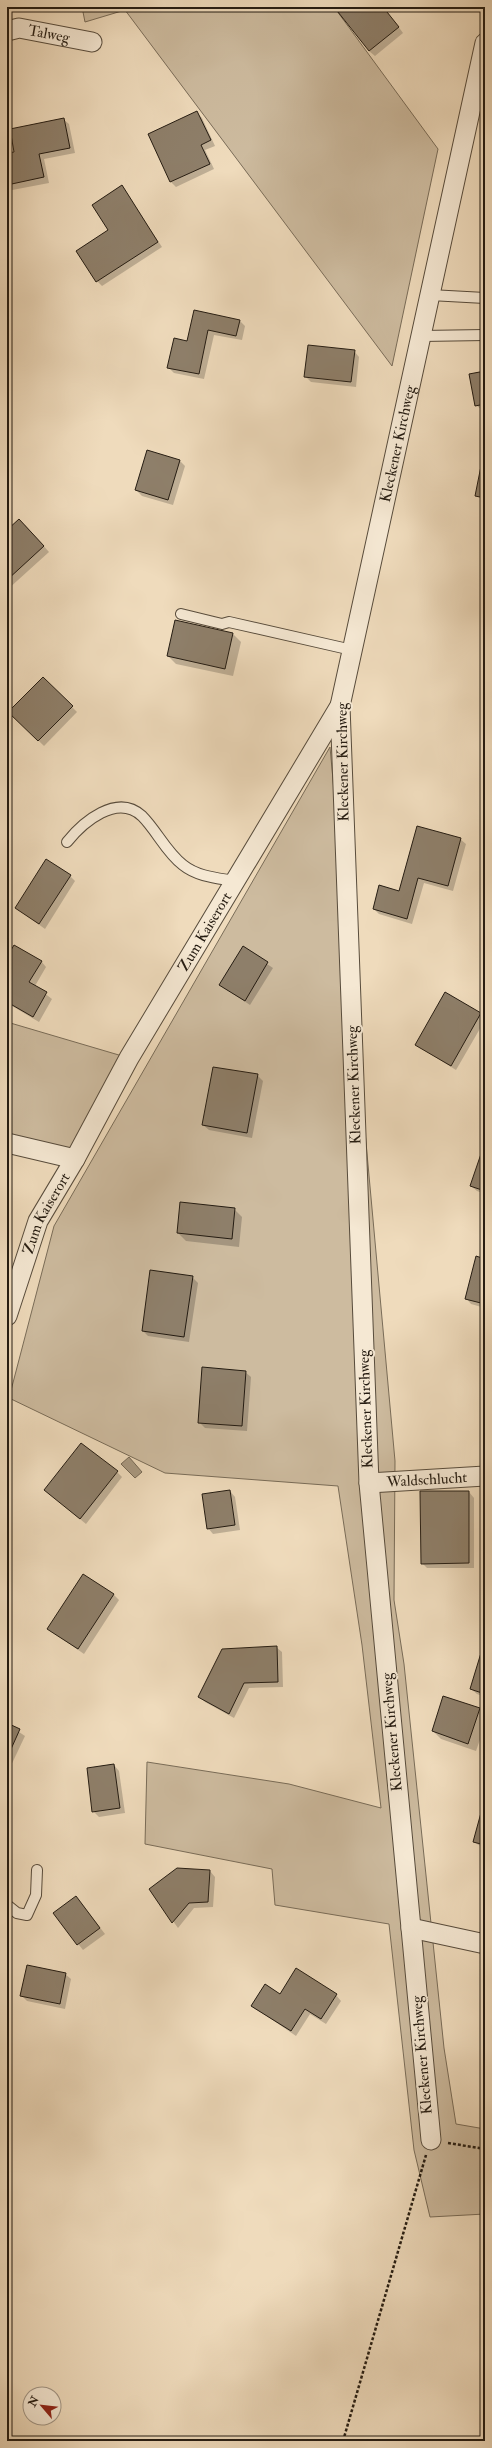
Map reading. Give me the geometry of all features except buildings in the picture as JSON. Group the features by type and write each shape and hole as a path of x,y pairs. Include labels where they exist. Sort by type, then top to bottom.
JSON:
{"street":[{"name":"Talweg","path":"7,31 19,28 92,42"},
{"name":"Kleckener Kirchweg","path":"430,2140 369,1483 340,706 485,43"},
{"name":"Zum Kaiserort","path":"7,1316 38,1221 75,1159 129,1058 340,706"},
{"name":"Zum Kaiserort","path":"7,1143 75,1159"},
{"name":"Waldschlucht","path":"369,1483 485,1476"},
{"path":"411,1928 485,1944"}],"lane":[{"path":"430,295 485,298"},
{"path":"421,336 485,335"},
{"path":"181,614 222,624 229,622 352,650"},
{"path":"67,842 77,830 94,816 114,808 130,809 142,817 183,866 202,875 235,881"},
{"path":"7,1905 17,1913 27,1915 36,1895 37,1870"}],"path":[{"path":"343,2441 430,2140 485,2149"}],"shaded area":[{"path":"82,7 334,7 438,149 392,366 125,10 85,22"},
{"path":"330,747 395,1461 394,1600 404,1664 444,2048 456,2124 485,2129 485,2214 430,2217 414,2150 389,1924 275,1905 272,1869 145,1844 147,1762 289,1784 381,1808 362,1645 338,1486 165,1473 9,1398 54,1226"},
{"path":"7,1022 129,1058 75,1159 7,1143"},
{"path":"129,1457 142,1472 135,1478 121,1464"}]}
